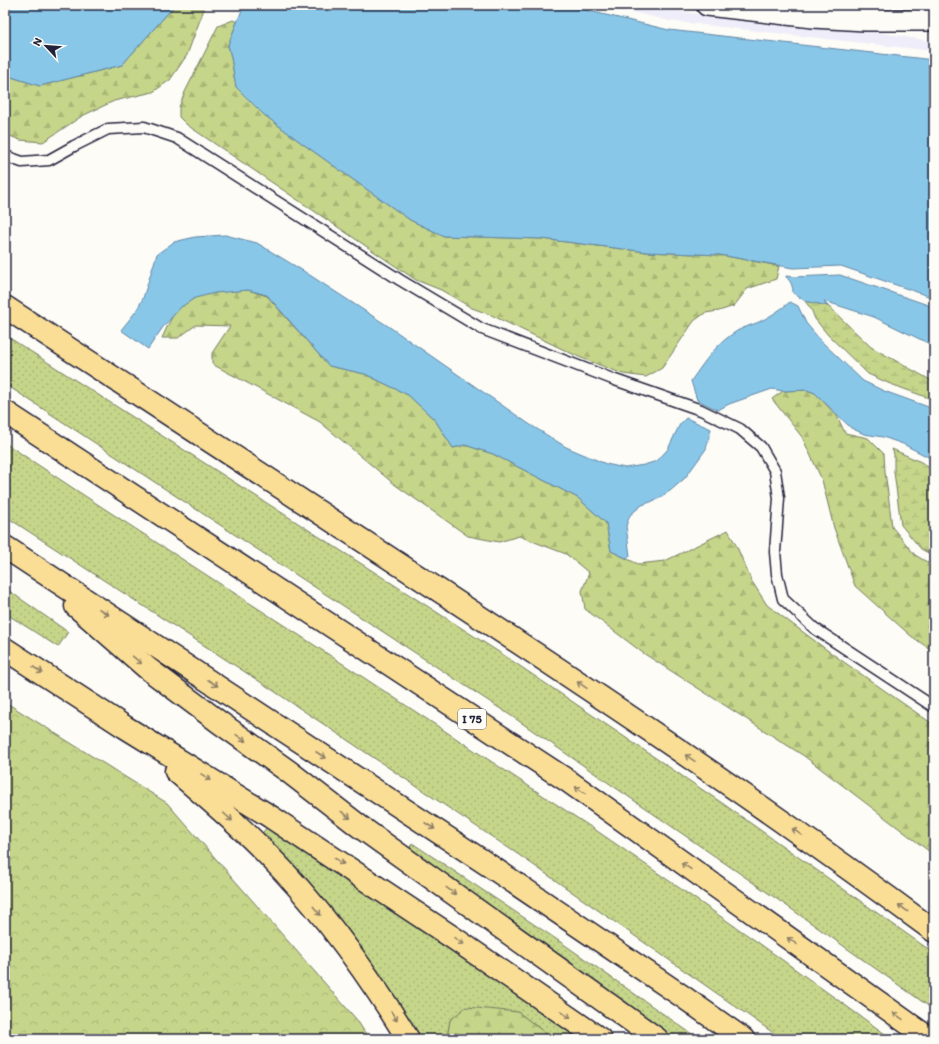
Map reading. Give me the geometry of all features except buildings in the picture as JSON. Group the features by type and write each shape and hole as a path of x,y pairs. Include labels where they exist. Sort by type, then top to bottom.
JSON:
{"highway":[{"path":"5,307 527,647 710,771 882,892 934,931"},
{"name":"I 75","path":"5,412 568,781 930,1039"},
{"path":"5,547 487,864 743,1039"},
{"path":"36,568 87,617 147,668 288,771 359,826 656,1039"},
{"path":"5,649 125,727 290,829 455,939 600,1039"},
{"path":"125,727 266,852 348,949 383,999 408,1039"}],"street":[{"path":"707,5 813,17 865,20 934,20"}],"lane":[{"path":"5,156 22,162 49,160 108,129 144,127 177,138 400,280 482,329 615,380 701,410 740,429 761,447 775,472 779,498 775,552 776,574 783,599 814,628 934,707"}],"shaded area":[{"path":"603,5 646,5 707,16 762,23 813,28 867,30 934,42 934,51 670,21"},
{"path":"774,5 934,5 934,33"}],"green space":[{"path":"175,5 201,5 204,9 187,55 170,80 153,92 114,101 82,116 43,142 20,140 5,134 5,75 40,86 122,65"},
{"path":"233,20 237,22 228,45 236,87 263,114 410,220 444,236 542,239 647,252 720,255 779,266 776,279 747,289 734,306 719,311 705,313 694,321 662,368 646,377 623,374 579,357 491,315 472,308 441,290 416,280 187,125 179,117 179,107 185,92 218,26"},
{"path":"248,290 267,296 329,366 365,374 408,395 435,420 453,448 465,445 493,454 578,498 606,523 611,551 638,564 665,561 728,530 751,580 767,605 831,653 934,725 934,855 804,756 643,653 585,609 582,591 589,573 566,554 519,536 499,542 468,536 394,484 320,422 212,364 212,353 230,326 196,325 178,338 162,338 175,313 188,301 196,297 213,293"},
{"path":"805,301 828,306 871,347 934,382 934,400 868,374 828,335 815,319 811,309"},
{"path":"5,335 505,656 722,803 934,953 934,1010 787,906 513,717 5,384"},
{"path":"807,390 815,393 837,416 845,433 868,438 884,454 892,527 915,555 934,566 934,652 911,636 855,586 834,528 822,480 802,437 772,399 783,391"},
{"path":"5,443 600,833 756,941 892,1039 782,1039 522,857 265,685 5,516"},
{"path":"892,449 921,462 934,471 934,556 921,549 901,525 894,472 894,454"},
{"path":"5,588 68,632 58,647 5,613"},
{"path":"5,702 167,803 357,1020 369,1039 5,1039"},
{"path":"267,827 462,957 581,1039 553,1039 518,1012 450,1020 447,1039 418,1039 260,836"},
{"path":"412,843 562,943 699,1039 670,1039 409,850"},
{"path":"466,1007 518,1012 553,1039 447,1039 450,1020"}],"water":[{"path":"5,5 175,5 122,65 40,86 5,75"},
{"path":"244,5 564,5 669,30 934,60 934,298 841,266 793,268 720,255 647,252 542,239 444,236 410,220 303,144 263,114 236,87 228,45"},
{"path":"225,235 257,243 305,272 391,328 529,424 566,447 606,464 625,468 644,465 657,461 668,449 680,424 686,418 711,429 706,449 685,478 670,491 656,500 642,505 630,515 626,526 630,556 626,558 611,551 606,523 578,498 493,454 465,445 453,448 435,420 408,395 365,374 329,366 267,295 248,290 215,293 195,298 181,307 163,327 148,349 121,330 137,310 143,298 157,254 174,242 195,237"},
{"path":"840,275 934,307 934,346 874,317 824,301 828,306 805,301 793,293 791,284 786,277"},
{"path":"790,302 798,306 806,323 821,341 863,381 884,391 934,409 934,460 903,444 883,437 864,434 851,428 815,393 807,390 783,391 772,389 729,404 718,410 697,400 691,381 717,347 737,331 763,320"}]}
